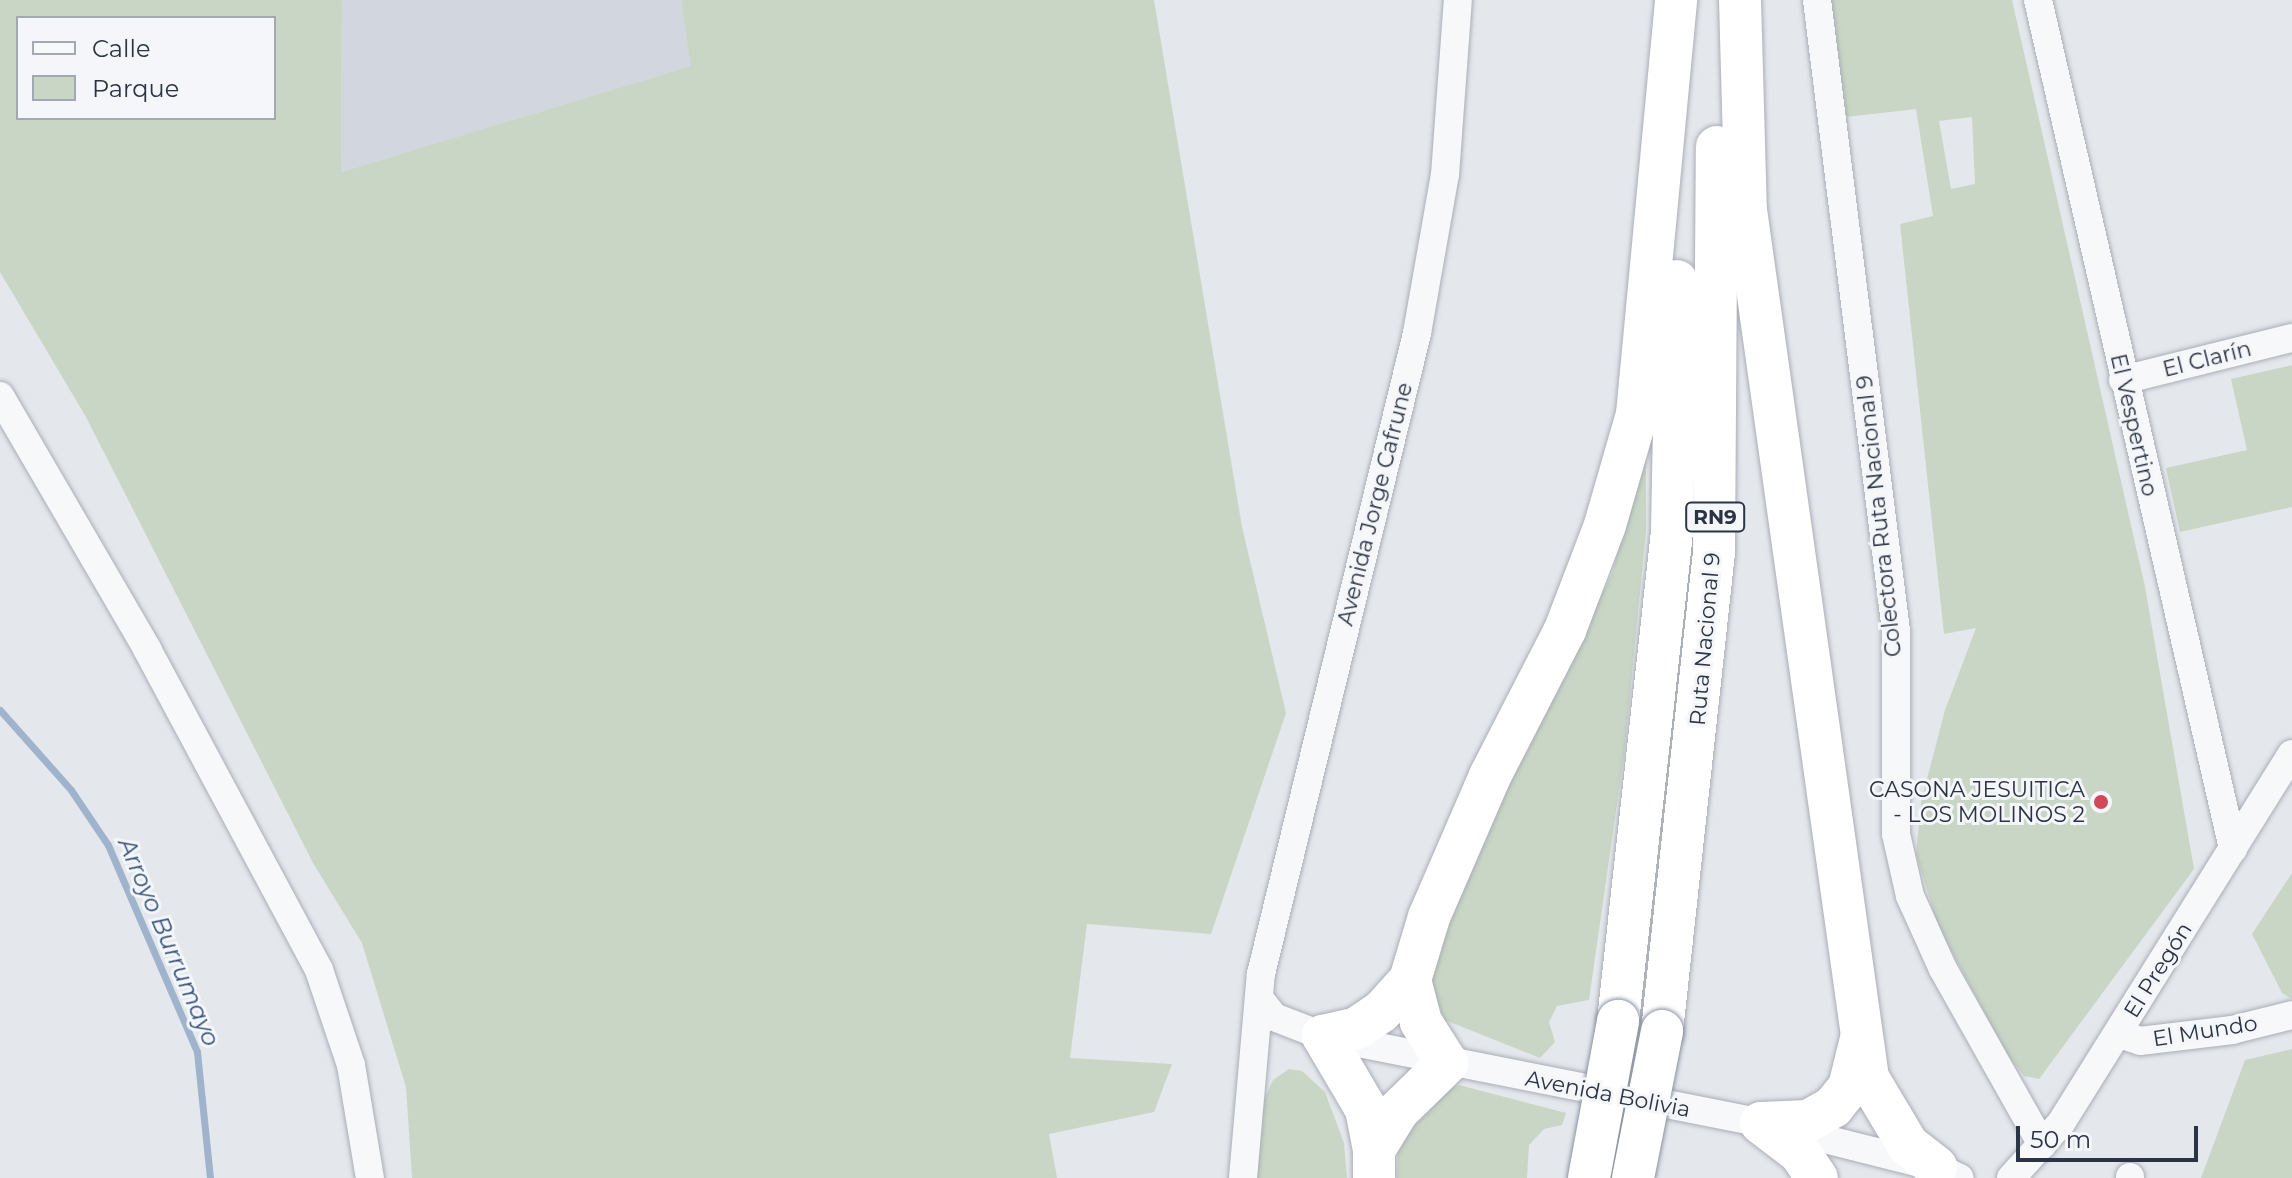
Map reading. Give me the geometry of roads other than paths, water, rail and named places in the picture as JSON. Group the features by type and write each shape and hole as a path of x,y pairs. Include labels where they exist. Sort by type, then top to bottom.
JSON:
{"highway":[{"path":"1374,1164 1366,1109 1323,1036 1357,1028 1381,1012 1410,980 1429,917 1490,776 1565,630 1605,525 1637,414 1677,0"},
{"name":"Ruta Nacional 9","path":"1589,1178 1618,1021 1672,531 1677,0"},
{"name":"Ruta Nacional 9","path":"1633,1178 1662,1031 1714,552 1720,0"},
{"path":"1740,0 1746,210 1861,1039 1868,1078 1887,1116 1908,1145 1948,1173"},
{"path":"1374,1164 1398,1111 1447,1063 1421,1022 1410,980"},
{"path":"1761,1123 1808,1121 1833,1107 1849,1087 1861,1039"},
{"path":"1761,1123 1800,1153 1817,1178"},
{"path":"1890,1178 1948,1173"}],"street":[{"name":"Avenida Jorge Cafrune","path":"1243,1178 1249,1085 1263,1003 1261,974 1417,333 1445,175 1458,0"},
{"name":"Colectora Ruta Nacional 9","path":"1817,0 1896,631 1896,834 1910,896 1943,969 2042,1145"},
{"name":"El Vespertino","path":"2038,0 2233,849"},
{"name":"El Clarín","path":"2123,380 2292,338"},
{"path":"0,396 147,649 319,970 351,1065 370,1178"},
{"name":"El Pregón","path":"2011,1178 2042,1145 2119,1034 2292,754"},
{"name":"Avenida Bolivia","path":"1263,1003 1274,1017 1323,1036 1761,1123 1948,1173"},
{"name":"El Mundo","path":"2119,1034 2140,1041 2232,1030 2292,1015"}],"waterway":[{"name":"Arroyo Burrumayo","path":"0,710 71,790 108,845 197,1052 210,1178"}],"place":[{"name":"CASONA JESUITICA - LOS MOLINOS 2","path":"2101,802"}]}
